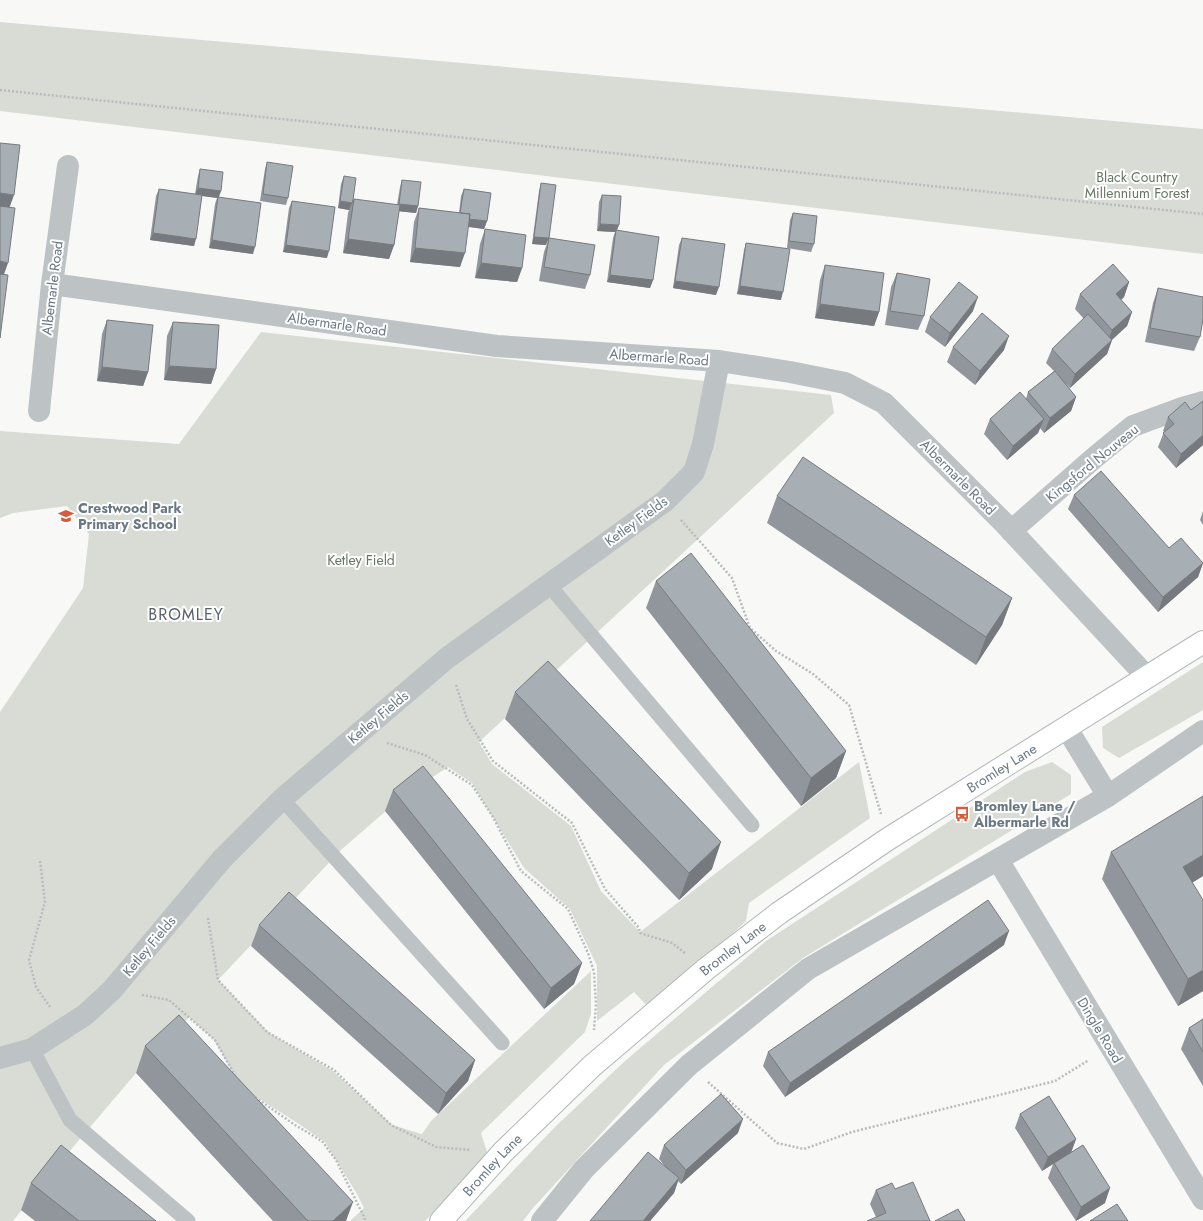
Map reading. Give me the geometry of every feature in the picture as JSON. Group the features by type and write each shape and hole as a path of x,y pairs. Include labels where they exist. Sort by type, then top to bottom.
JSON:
{"street":[{"name":"Albemarle Road","path":"39,411 52,284 68,166"},
{"name":"Albermarle Road","path":"52,284 498,346 719,361 790,372 845,383 884,403 1011,531 1147,677"},
{"name":"Ketley Fields","path":"0,1058 32,1049 85,1015 112,990 222,860 282,800 447,658 665,501 694,472 703,444 719,361"},
{"name":"Kingsford Nouveau","path":"1011,531 1133,426 1203,402"},
{"name":"Bromley Lane","path":"441,1221 503,1152 592,1066 706,969 779,913 888,839 1203,642"},
{"path":"1066,727 1108,796"},
{"path":"542,1221 584,1169 688,1065 808,969 1108,796 1203,731"},
{"name":"Dingle Road","path":"998,860 1203,1199"}],"lane":[{"path":"548,584 752,825"},
{"path":"282,800 502,1043"},
{"path":"32,1049 70,1120 188,1221"}],"path":[{"path":"0,90 1203,214"},
{"path":"665,501 732,578 750,628 776,651 813,674 849,705 888,839"},
{"path":"447,658 467,719 493,760 572,824 605,889 639,928 640,932 672,943 706,969"},
{"path":"359,733 425,755 472,785 493,817 521,871 568,910 588,953 594,972 596,1004 592,1066"},
{"path":"40,860 45,902 29,960 36,987 64,1028"},
{"path":"202,884 218,980 266,1032 334,1070 391,1125 436,1147 503,1152"},
{"path":"112,990 169,1000 215,1040 238,1080"},
{"path":"688,1065 777,1143 804,1149 852,1132 1055,1081 1111,1047"},
{"path":"247,1091 295,1125 322,1141 336,1160 366,1221"}],"green space":[{"name":"Black Country Millennium Forest","path":"0,22 1203,129 1203,254 0,111"},
{"name":"Ketley Field","path":"261,332 831,395 834,413 479,742 492,764 571,826 601,891 640,932 859,762 870,818 749,903 746,921 691,972 647,1006 634,992 597,1021 597,966 570,909 524,868 472,783 448,767 401,798 342,849 218,980 269,1033 333,1071 392,1125 422,1134 431,1121 591,971 591,1014 585,1032 481,1133 488,1155 425,1221 350,1221 364,1208 325,1142 242,1088 214,1040 189,1017 169,1042 136,1073 52,1172 13,1221 0,1221 0,712 83,588 89,534 67,506 13,513 0,518 0,431 179,444"},
{"path":"1203,662 1203,710 1119,758 1103,748 1102,727"},
{"path":"1052,762 1071,775 1071,794 803,958 664,1065 533,1208 523,1221 465,1221 555,1127 625,1061 766,941 1025,772"}],"building":[{"path":"0,143 20,145 14,195 0,193"},
{"path":"267,162 293,166 288,198 263,194"},
{"path":"200,169 223,172 221,191 198,188"},
{"path":"344,176 356,178 352,203 340,201"},
{"path":"402,180 421,182 418,206 399,204"},
{"path":"541,183 556,185 549,238 534,237"},
{"path":"159,189 202,195 196,239 153,233"},
{"path":"464,189 491,193 487,221 469,219 470,214 460,213"},
{"path":"602,195 621,196 619,225 600,224"},
{"path":"218,197 261,203 255,247 212,240"},
{"path":"354,199 400,205 394,245 348,239"},
{"path":"292,201 335,207 329,251 286,245"},
{"path":"0,206 15,208 8,263 0,261"},
{"path":"419,208 470,214 465,253 415,248"},
{"path":"793,213 817,216 814,244 789,241"},
{"path":"485,229 526,235 522,268 481,263"},
{"path":"616,230 659,237 653,280 610,275"},
{"path":"549,238 595,245 590,275 544,267"},
{"path":"682,238 725,244 719,287 675,281"},
{"path":"746,243 790,249 783,292 740,286"},
{"path":"1113,264 1129,282 1116,294 1132,312 1112,330 1080,294"},
{"path":"825,265 884,273 879,312 820,304"},
{"path":"897,273 930,279 924,316 890,311"},
{"path":"0,274 8,275 0,338"},
{"path":"959,282 978,297 950,333 930,317"},
{"path":"1158,288 1203,297 1203,319 1200,337 1150,328"},
{"path":"982,313 1009,336 980,371 953,347"},
{"path":"1088,314 1112,340 1075,374 1052,349"},
{"path":"107,320 153,325 148,372 102,367"},
{"path":"173,322 219,325 216,369 169,366"},
{"path":"1055,371 1076,397 1050,418 1028,392"},
{"path":"1020,392 1044,419 1013,446 990,419"},
{"path":"1203,401 1203,435 1181,454 1163,433 1174,424 1168,417 1185,402 1191,410"},
{"path":"803,457 1012,598 986,637 777,496"},
{"path":"1101,471 1169,548 1181,538 1203,563 1163,597 1074,495"},
{"path":"691,553 846,751 811,778 656,581"},
{"path":"548,661 721,842 689,873 515,692"},
{"path":"423,766 582,963 551,988 393,790"},
{"path":"1203,796 1203,855 1183,867 1203,900 1203,970 1188,979 1111,852"},
{"path":"289,892 475,1060 446,1093 259,925"},
{"path":"988,900 1009,931 790,1083 768,1052"},
{"path":"179,1015 353,1202 333,1221 308,1221 145,1046"},
{"path":"1203,1019 1203,1052 1189,1028"},
{"path":"721,1094 743,1119 686,1170 664,1145"},
{"path":"1049,1096 1076,1139 1048,1157 1020,1114"},
{"path":"61,1145 156,1221 79,1221 31,1183"},
{"path":"1083,1145 1110,1188 1081,1207 1054,1163"},
{"path":"648,1152 679,1178 643,1221 590,1221"},
{"path":"913,1182 930,1221 867,1221 886,1213 876,1190 892,1183 895,1189"},
{"path":"1117,1204 1128,1221 1090,1221"},
{"path":"958,1209 965,1221 935,1221"}],"place":[{"name":"Crestwood Park Primary School","path":"66,516"},
{"name":"Bromley Lane / Albermarle Rd","path":"962,814"}],"district":[{"name":"BROMLEY","path":"186,614"}]}
